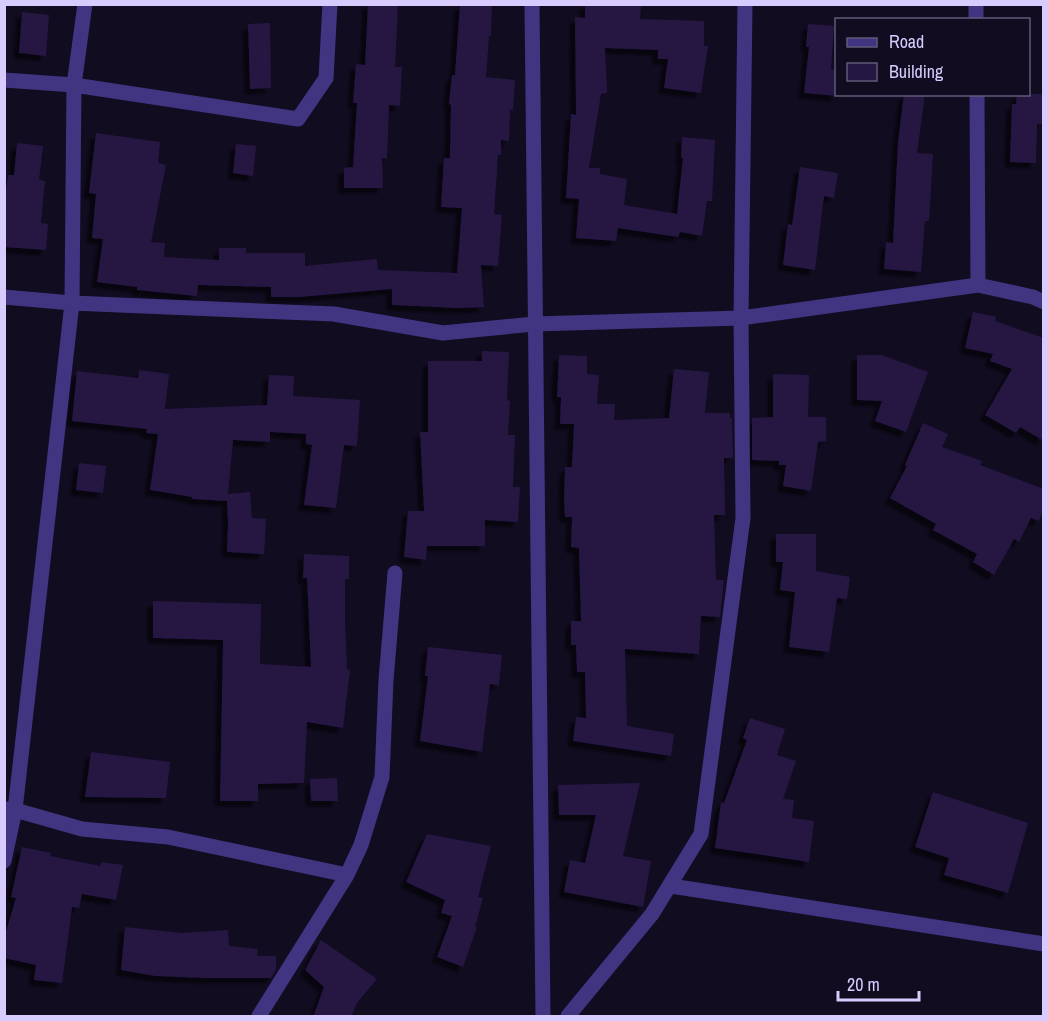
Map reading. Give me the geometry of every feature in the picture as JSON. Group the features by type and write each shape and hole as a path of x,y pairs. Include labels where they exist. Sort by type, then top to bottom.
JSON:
{"street":[{"path":"4,861 72,303 74,85 85,4"},
{"path":"4,80 74,85 298,119 326,78 330,4"},
{"path":"532,4 543,1017"},
{"path":"568,1017 652,914 702,834 743,518 741,318 745,4"},
{"path":"977,96 978,285"},
{"path":"4,297 72,303 334,314 443,333 534,324 741,318 978,285 1033,297 1044,302"},
{"path":"259,1017 347,875 361,845 381,777 395,573"},
{"path":"10,810 82,829 168,837 347,875"},
{"path":"671,886 1044,944"}],"building":[{"path":"368,4 398,4 395,67 402,67 400,106 389,105 387,158 382,158 383,188 344,188 344,168 353,167 357,103 353,103 356,64 365,65"},
{"path":"460,4 492,4 486,77 515,80 513,110 510,110 509,141 501,140 501,155 498,155 494,214 502,215 498,266 481,265 484,307 392,305 392,289 299,297 271,297 271,287 198,285 197,296 137,290 137,287 97,282 103,239 92,238 96,194 89,193 96,133 160,142 158,163 166,165 151,242 165,243 164,257 219,260 219,248 246,248 246,253 305,253 305,266 377,259 378,270 457,273 462,208 441,207 444,158 450,158 451,105 449,104 452,75 455,75"},
{"path":"585,4 641,4 640,19 704,21 704,46 708,46 701,93 664,88 668,59 658,59 658,50 605,48 607,93 601,94 589,168 600,168 600,174 627,179 624,205 677,214 683,158 681,158 682,137 715,140 712,201 707,201 702,236 680,232 678,237 618,228 616,241 576,238 579,199 566,198 571,114 576,115 575,17 585,18"},
{"path":"22,12 49,15 46,56 19,53"},
{"path":"270,23 271,88 250,89 248,24"},
{"path":"808,24 834,26 831,69 835,70 835,96 804,93 809,47 806,47"},
{"path":"1043,94 1042,124 1037,124 1036,163 1010,162 1012,104 1016,104 1017,96"},
{"path":"904,96 925,96 917,153 933,154 929,221 925,221 921,272 884,269 886,242 893,243 898,142"},
{"path":"17,143 43,146 39,180 45,181 41,223 48,224 46,250 4,247 4,204 8,175 14,175"},
{"path":"236,144 256,146 253,176 233,173"},
{"path":"800,167 838,173 834,198 824,196 815,270 783,265 788,224 792,225"},
{"path":"973,312 996,317 995,321 1044,338 1044,441 1020,427 1016,433 985,415 1012,369 990,361 993,354 965,348"},
{"path":"482,351 509,352 508,435 515,435 513,487 520,487 518,522 485,520 485,546 427,546 426,560 404,557 408,511 424,511 420,432 428,432 428,361 482,361"},
{"path":"559,355 587,356 587,374 599,375 597,404 615,404 614,420 669,418 674,369 709,372 705,413 730,413 730,418 732,418 733,458 724,458 725,515 714,515 716,580 724,580 720,617 701,616 699,654 625,649 627,726 674,734 671,756 573,741 576,717 586,718 585,672 577,672 576,645 571,645 571,621 581,621 579,548 571,547 572,517 565,517 564,501 565,467 572,467 574,424 560,424 561,397 557,397"},
{"path":"857,355 882,355 928,372 906,432 875,421 882,401 857,400"},
{"path":"139,370 169,374 165,409 267,405 269,375 294,376 293,396 360,400 357,446 344,445 336,508 304,505 312,445 306,444 306,434 270,432 270,442 233,440 228,494 250,492 252,518 266,519 264,554 227,552 227,501 192,499 192,497 150,490 158,434 146,433 147,429 72,421 77,371 138,378"},
{"path":"773,374 809,375 808,417 826,417 826,441 818,442 811,491 783,486 786,465 779,465 779,461 752,460 752,418 773,417"},
{"path":"923,423 948,434 942,447 982,461 980,465 1044,489 1044,507 1039,521 1031,518 1019,542 1014,539 994,575 973,562 977,554 933,530 936,524 890,498 907,466 905,465"},
{"path":"79,463 106,466 103,493 76,490"},
{"path":"776,534 816,534 816,571 850,577 847,599 837,598 829,652 789,647 795,592 780,590 783,562 776,562"},
{"path":"304,554 349,556 349,579 345,579 345,618 347,669 350,670 343,728 307,722 304,783 258,784 258,801 220,801 223,640 153,638 153,601 261,604 260,664 311,667 307,578 303,578"},
{"path":"428,647 502,655 499,685 490,684 482,752 420,741 428,676 425,676"},
{"path":"750,718 785,729 777,755 796,761 783,799 794,800 792,818 814,821 809,862 715,848 721,802 724,803 747,740 743,738"},
{"path":"91,752 170,762 166,798 85,797"},
{"path":"337,778 338,801 311,801 310,779"},
{"path":"640,783 623,856 651,861 643,907 564,892 570,860 585,863 596,815 559,815 558,785"},
{"path":"933,792 1028,823 1008,893 944,875 949,858 915,847"},
{"path":"427,834 491,846 478,897 483,898 475,927 477,927 463,967 437,957 452,916 441,913 445,900 406,882"},
{"path":"22,847 51,853 50,856 100,866 101,862 123,865 116,900 82,894 79,908 72,907 62,983 34,980 36,965 4,958 4,938 16,898 11,897"},
{"path":"125,927 182,933 228,930 229,946 258,949 257,956 276,956 276,970 271,978 206,978 155,976 121,970"},
{"path":"321,940 377,979 357,1003 351,1017 313,1017 324,987 305,970"}]}
